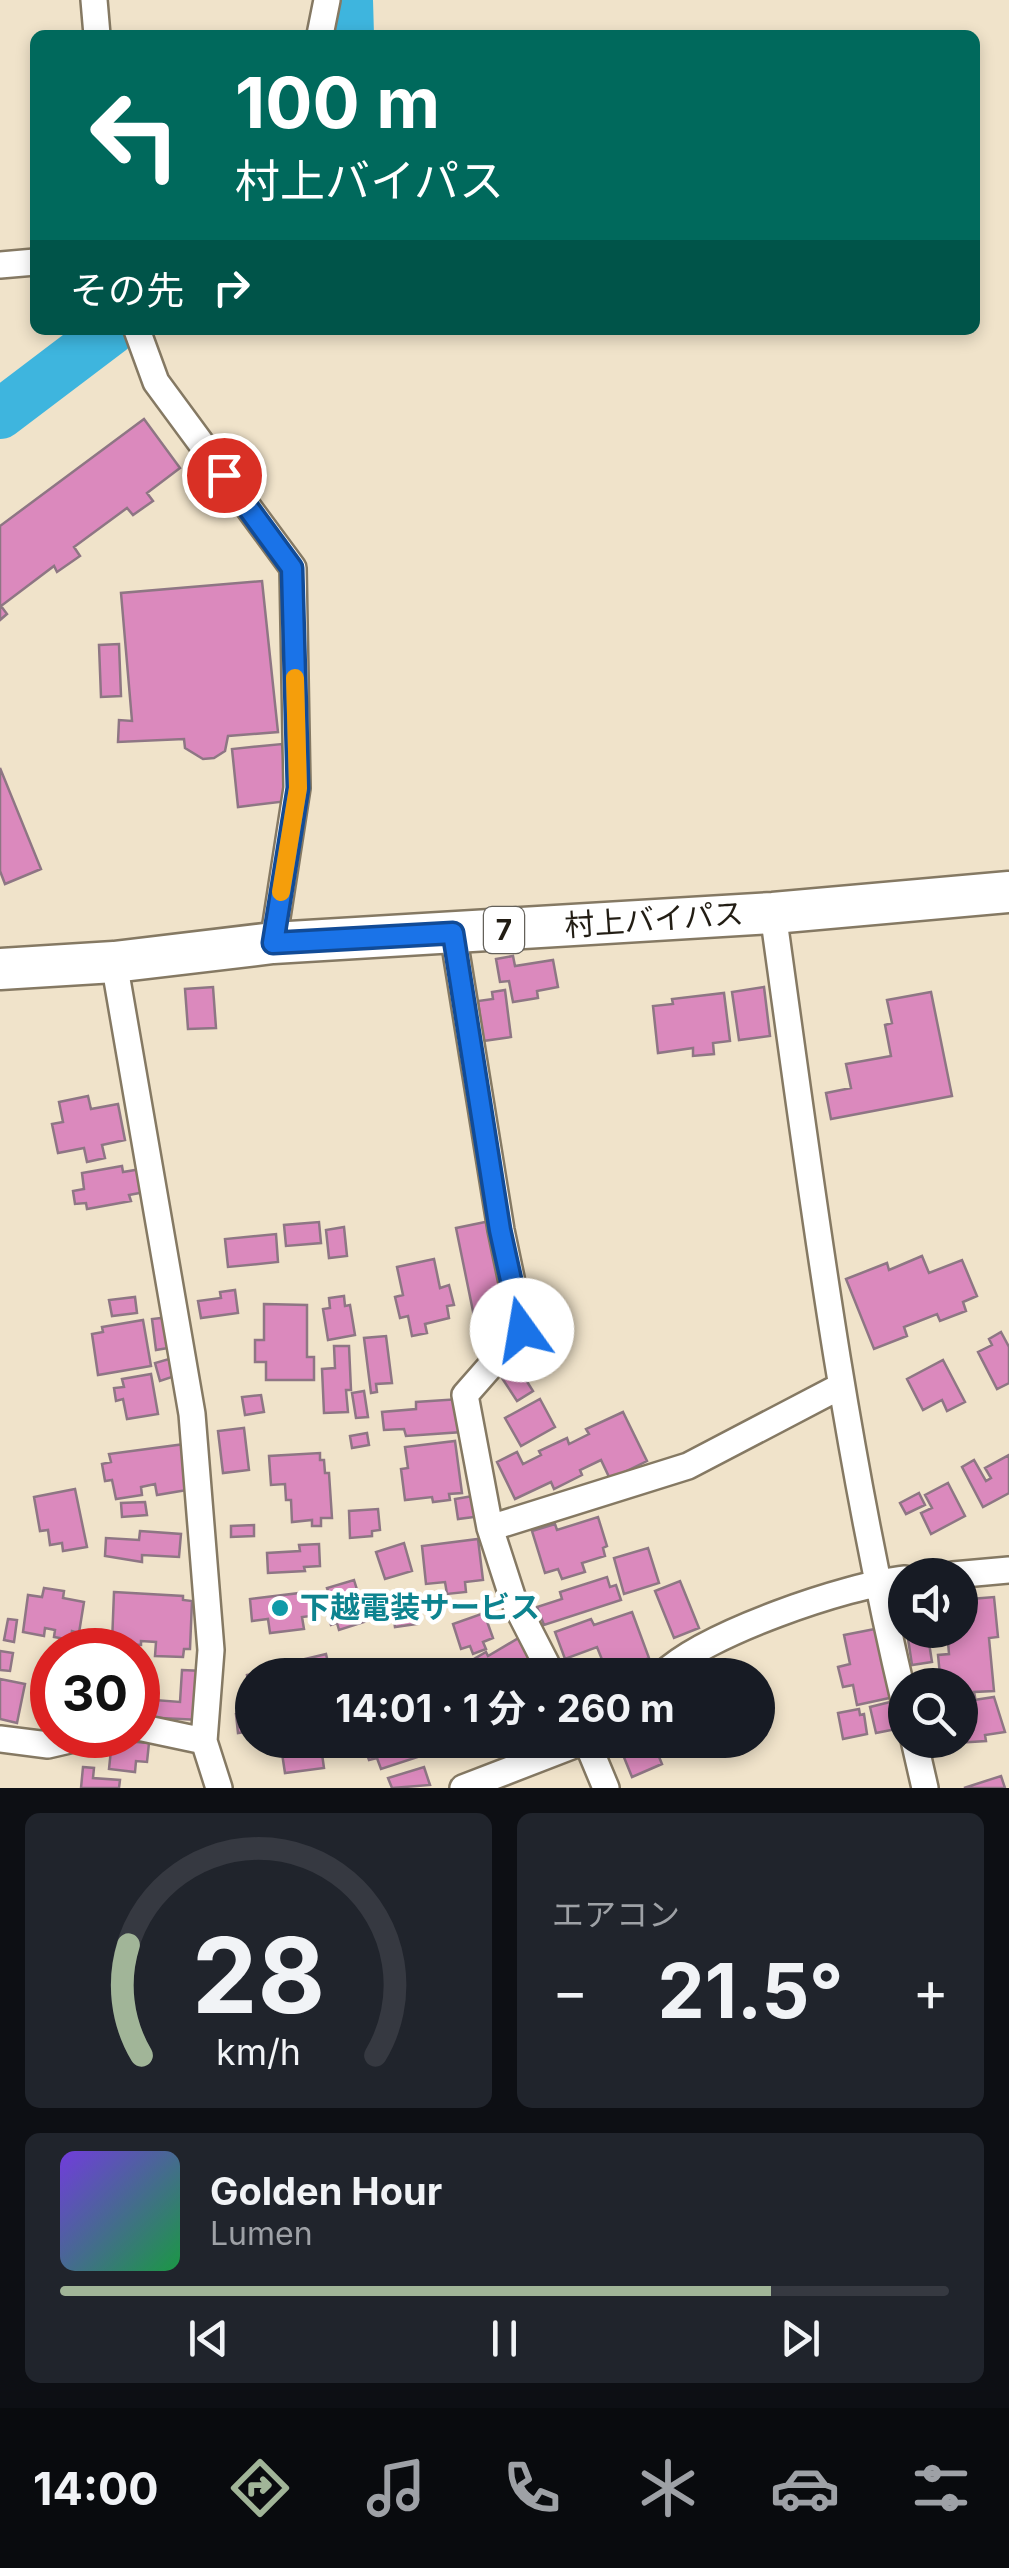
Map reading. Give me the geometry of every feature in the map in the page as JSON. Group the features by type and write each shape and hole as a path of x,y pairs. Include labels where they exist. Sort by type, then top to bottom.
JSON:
{"highway":[{"name":"村上バイパス","path":"0,969 114,962 273,943 773,913 1009,892"}],"street":[{"path":"94,0 97,30"},
{"path":"321,30 327,0"},
{"path":"0,265 30,262"},
{"path":"138,335 156,382 292,568 298,788 273,943"},
{"path":"773,913 841,1386 876,1582 896,1668"},
{"path":"453,933 500,1230 522,1330 465,1395 490,1528 512,1599 543,1658"},
{"path":"114,962 192,1414 211,1650 204,1741 219,1788"},
{"path":"490,1528 688,1466 841,1386"},
{"path":"978,1573 1009,1570"},
{"path":"686,1658 747,1626 888,1581"},
{"path":"160,1732 204,1741"},
{"path":"0,1738 30,1742"},
{"path":"463,1788 540,1758"},
{"path":"594,1758 606,1788"},
{"path":"918,1758 925,1788"}],"building":[{"path":"144,419 180,468 147,493 153,501 133,515 127,508 74,547 80,556 57,572 54,566 1,606 7,614 0,620 0,526"},
{"path":"262,581 278,732 228,736 225,751 203,759 185,748 184,739 118,742 119,720 132,721 121,593"},
{"path":"119,644 121,696 101,697 99,645"},
{"path":"282,744 288,801 238,807 232,749"},
{"path":"0,768 41,869 5,884 0,871"},
{"path":"513,956 515,966 553,960 558,987 537,991 538,998 513,1002 509,981 500,982 496,959"},
{"path":"213,987 216,1028 188,1029 185,989"},
{"path":"764,987 770,1036 739,1040 732,992"},
{"path":"505,990 511,1037 483,1041 478,1001 493,999 492,992"},
{"path":"931,992 952,1096 831,1119 826,1093 851,1088 846,1064 891,1056 885,1025 892,1023 887,1000"},
{"path":"724,993 730,1041 713,1043 714,1054 693,1056 693,1048 658,1053 653,1006 673,1004 672,999"},
{"path":"88,1096 91,1109 118,1104 125,1140 102,1145 105,1158 87,1162 84,1148 58,1153 52,1124 63,1122 59,1102"},
{"path":"122,1166 123,1172 141,1169 145,1192 129,1195 131,1201 87,1209 86,1203 75,1204 73,1191 84,1189 82,1173"},
{"path":"490,1221 510,1319 476,1326 456,1228"},
{"path":"319,1222 321,1243 286,1246 284,1225"},
{"path":"344,1227 347,1256 329,1258 326,1230"},
{"path":"276,1234 278,1262 228,1267 225,1239"},
{"path":"922,1256 929,1273 962,1260 977,1296 963,1302 966,1311 940,1321 937,1314 904,1327 907,1336 874,1349 846,1279 887,1263 889,1270"},
{"path":"434,1259 440,1288 449,1285 454,1305 447,1306 449,1318 425,1324 427,1333 412,1336 408,1316 400,1318 395,1297 403,1295 397,1267"},
{"path":"235,1290 238,1313 201,1318 198,1301 221,1298 220,1292"},
{"path":"344,1296 345,1306 350,1305 355,1335 328,1340 323,1309 330,1308 329,1298"},
{"path":"135,1297 137,1313 112,1316 109,1300"},
{"path":"264,1304 307,1305 307,1357 314,1357 314,1380 266,1380 266,1362 255,1362 255,1340 264,1340"},
{"path":"170,1317 174,1347 156,1350 152,1319"},
{"path":"143,1320 151,1366 98,1375 92,1334 103,1332 102,1327"},
{"path":"1001,1332 1009,1347 1009,1383 997,1389 978,1352 992,1345 989,1339"},
{"path":"386,1336 392,1383 376,1384 377,1392 371,1393 364,1338"},
{"path":"334,1346 349,1346 348,1412 324,1413 322,1369 335,1368"},
{"path":"169,1359 175,1376 160,1381 155,1363"},
{"path":"943,1360 965,1402 947,1411 942,1400 923,1410 907,1379"},
{"path":"514,1361 533,1391 517,1401 498,1372"},
{"path":"151,1374 158,1414 127,1419 123,1399 116,1401 114,1388 124,1387 122,1379"},
{"path":"364,1391 368,1417 356,1418 352,1393"},
{"path":"261,1395 264,1412 245,1415 242,1397"},
{"path":"460,1399 462,1432 406,1436 404,1429 384,1430 382,1412 416,1409 416,1402"},
{"path":"540,1399 555,1427 521,1446 505,1418"},
{"path":"623,1412 647,1461 610,1479 601,1460 554,1489 551,1482 515,1499 497,1462 517,1452 523,1464 541,1455 539,1451 567,1438 569,1444 589,1434 586,1429"},
{"path":"244,1428 249,1470 223,1473 218,1431"},
{"path":"367,1433 369,1445 352,1448 350,1436"},
{"path":"455,1441 462,1493 449,1494 450,1500 405,1500 401,1469 408,1468 405,1447"},
{"path":"185,1444 193,1489 157,1495 155,1484 141,1487 142,1495 116,1499 112,1480 105,1481 102,1464 111,1462 109,1454"},
{"path":"320,1453 325,1473 329,1473 332,1518 321,1518 321,1526 312,1526 312,1520 292,1522 291,1500 286,1500 285,1484 271,1485 269,1456"},
{"path":"1009,1455 1009,1493 983,1507 962,1467 974,1460 986,1481 991,1478 985,1468"},
{"path":"948,1483 965,1516 931,1534 921,1513 932,1508 925,1495"},
{"path":"75,1489 87,1547 63,1551 62,1543 50,1545 48,1530 40,1531 34,1497"},
{"path":"919,1493 925,1505 906,1514 900,1503"},
{"path":"479,1495 482,1516 458,1519 455,1499"},
{"path":"145,1502 147,1515 122,1517 121,1503"},
{"path":"378,1509 380,1530 372,1531 372,1536 350,1538 349,1511"},
{"path":"598,1517 607,1546 603,1548 605,1556 582,1563 585,1572 562,1579 558,1569 545,1573 532,1531 555,1524 557,1530"},
{"path":"254,1525 254,1536 231,1537 231,1526"},
{"path":"140,1531 181,1534 179,1557 142,1555 142,1562 105,1556 106,1538 139,1540"},
{"path":"478,1539 483,1580 465,1582 466,1592 447,1594 445,1582 426,1584 422,1546"},
{"path":"404,1543 412,1571 385,1579 376,1552"},
{"path":"319,1544 320,1566 268,1573 267,1553 300,1551 299,1545"},
{"path":"648,1548 659,1583 624,1594 614,1558"},
{"path":"607,1577 610,1587 616,1585 621,1600 544,1625 537,1607 562,1599 560,1592"},
{"path":"354,1580 359,1596 372,1591 377,1605 362,1616 364,1622 339,1630 337,1623 331,1625 327,1613 335,1611 327,1588"},
{"path":"680,1581 699,1628 674,1638 655,1591"},
{"path":"44,1588 64,1591 63,1598 84,1602 80,1628 30,1628 30,1633 23,1632 28,1595 42,1597"},
{"path":"114,1592 183,1596 183,1600 192,1601 190,1649 184,1649 183,1657 160,1656 160,1628 113,1628"},
{"name":"下越電装サービス","path":"308,1592 311,1616 302,1617 304,1629 270,1633 268,1619 252,1621 250,1599"},
{"path":"994,1597 998,1637 989,1638 994,1691 978,1692 978,1668 939,1668 938,1655 949,1654 948,1648 978,1648 978,1598"},
{"path":"415,1610 417,1624 395,1627 393,1613"},
{"path":"632,1612 649,1658 601,1658 597,1647 565,1658 555,1632 591,1619 594,1625"},
{"path":"484,1613 493,1638 483,1642 486,1649 473,1654 470,1646 461,1649 453,1624"},
{"path":"8,1619 17,1620 14,1642 4,1640"},
{"path":"880,1628 888,1668 888,1698 857,1705 853,1685 843,1687 838,1667 850,1664 844,1635"},
{"path":"522,1636 536,1658 476,1658 486,1652 488,1656"},
{"path":"909,1648 930,1648 932,1662 912,1665"},
{"path":"0,1651 13,1653 10,1671 0,1670"},
{"path":"182,1670 203,1671 200,1720 160,1718 160,1700 180,1702"},
{"path":"0,1679 25,1684 17,1723 0,1719"},
{"path":"994,1697 1005,1732 985,1735 986,1741 978,1742 978,1699"},
{"path":"888,1702 888,1731 876,1733 870,1707"},
{"path":"859,1709 860,1715 864,1714 867,1734 843,1739 838,1713"},
{"path":"110,1758 147,1758 147,1762 136,1761 135,1772 109,1769"},
{"path":"283,1758 323,1758 324,1768 285,1773"},
{"path":"377,1758 415,1758 381,1769"},
{"path":"624,1758 660,1758 662,1764 632,1777"},
{"path":"83,1767 94,1768 93,1778 120,1780 119,1788 81,1788"},
{"path":"424,1767 430,1785 392,1788 388,1778"},
{"path":"1001,1776 1005,1788 964,1788"}],"waterway":[{"path":"348,0 349,30"},
{"path":"0,414 104,335"}],"slow traffic":[{"path":"281,892 298,788 295,678"}],"place":[{"name":"下越電装サービス","path":"280,1608"}],"route":[{"path":"224,475 292,568 298,788 273,943 453,933 500,1230 522,1330"}]}
